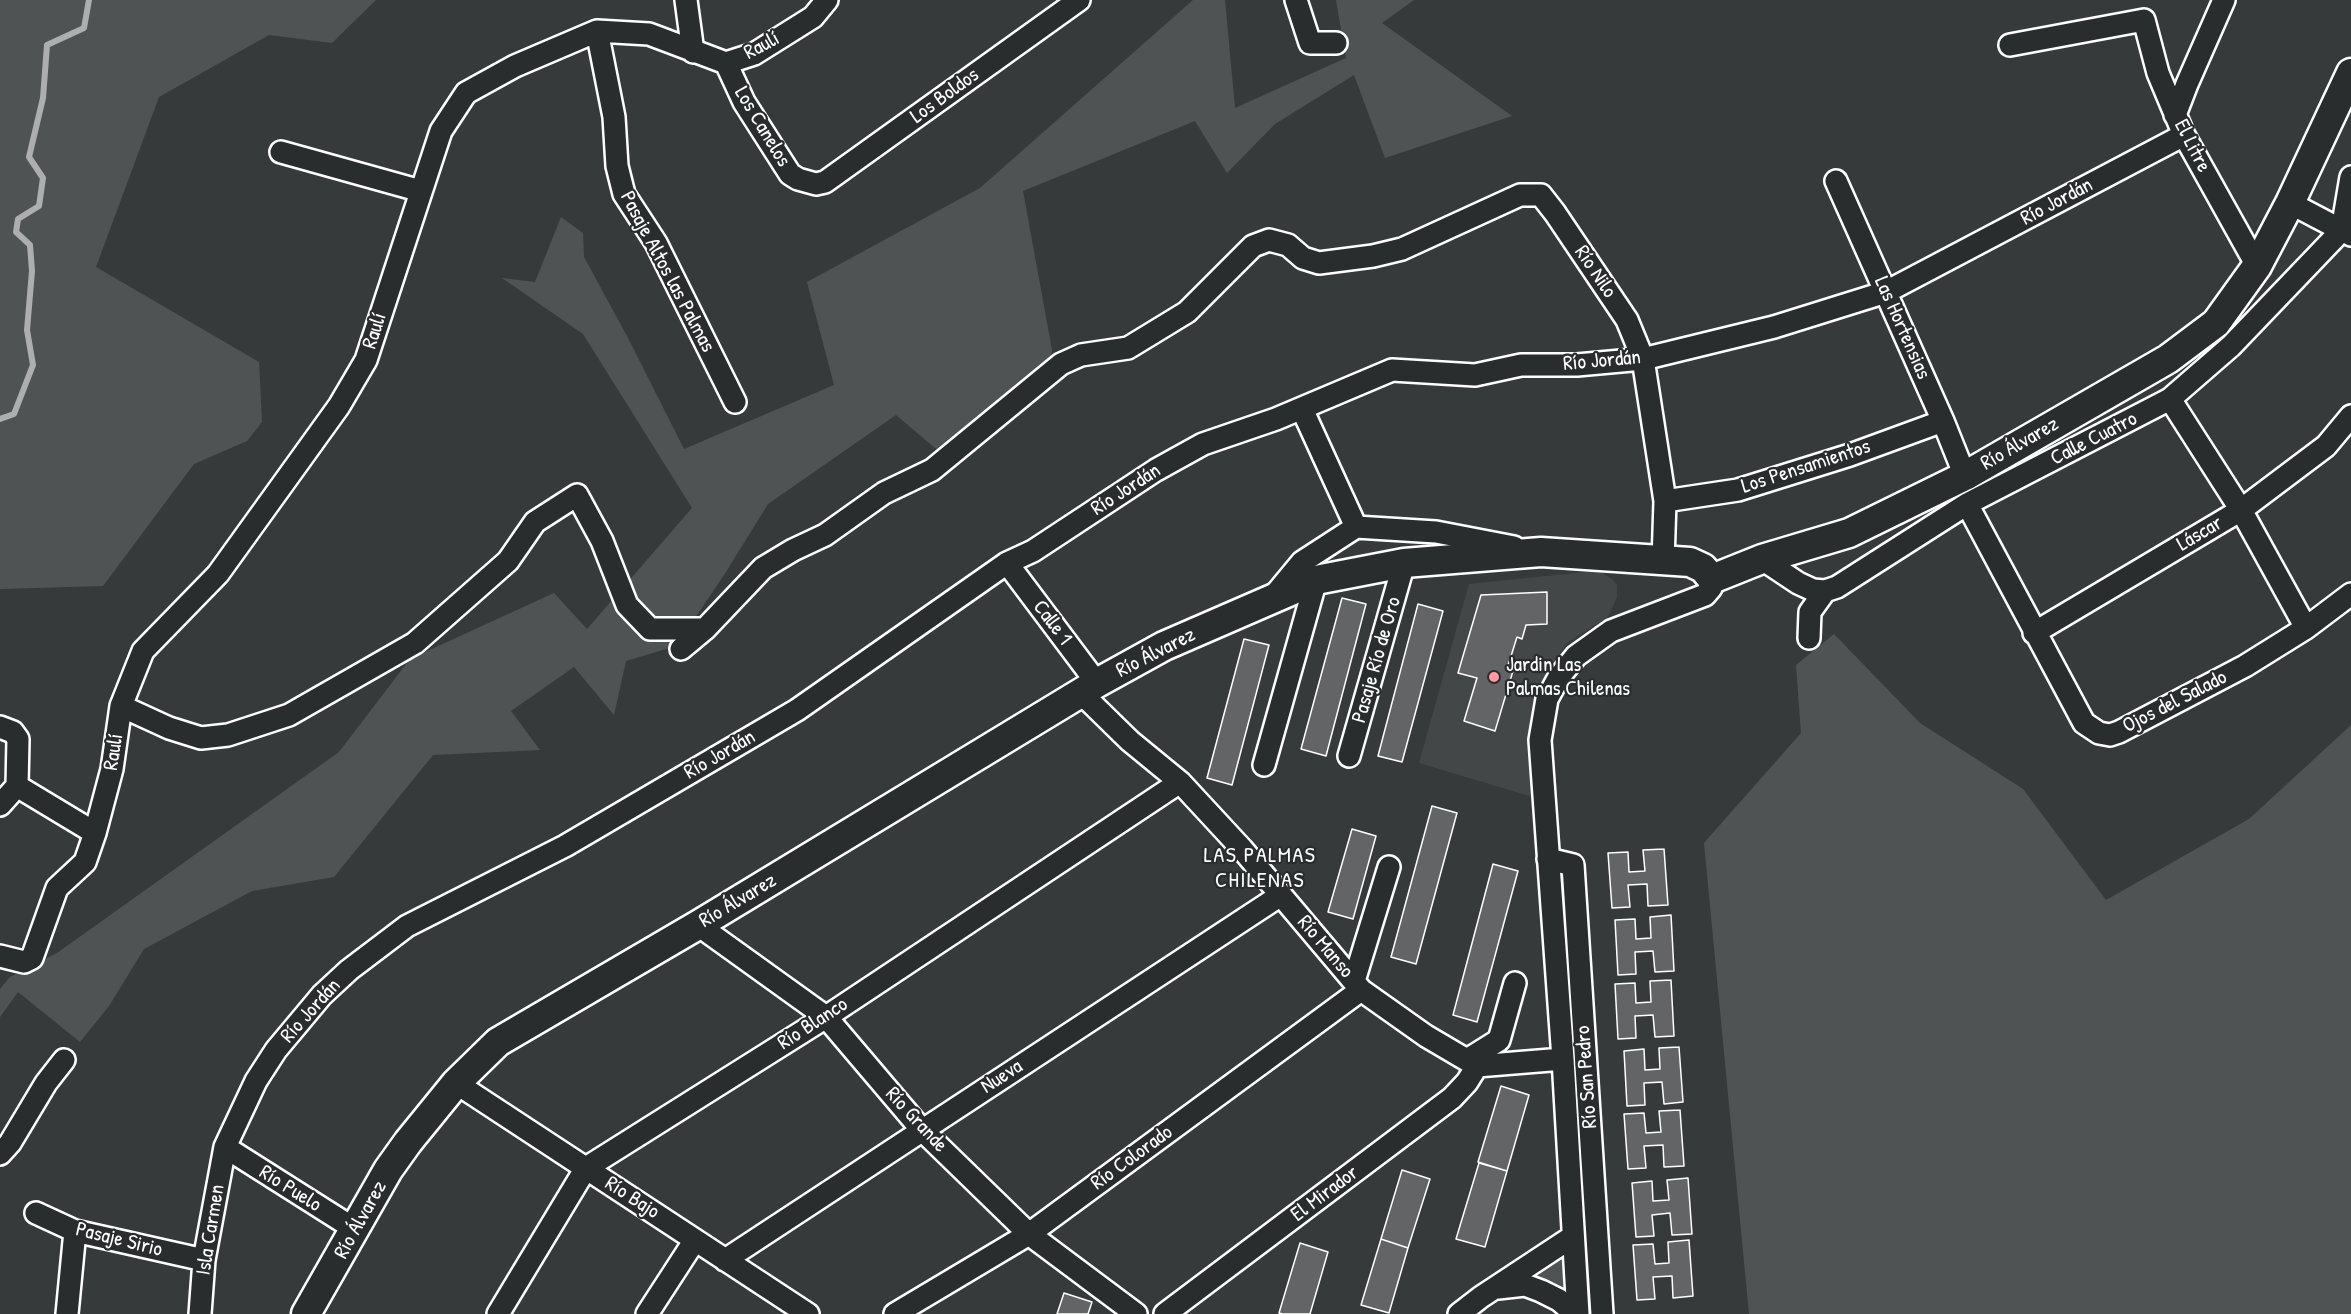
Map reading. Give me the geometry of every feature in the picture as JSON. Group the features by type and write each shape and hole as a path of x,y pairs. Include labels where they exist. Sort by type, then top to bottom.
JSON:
{"street":[{"path":"686,0 693,52"},
{"name":"Raulí","path":"0,956 24,962 32,958 57,888 85,862 112,769 121,706 143,651 218,574 339,406 366,360 441,131 466,93 515,66 597,31 650,34 726,63 754,54 813,17 827,0"},
{"name":"Los Boldos","path":"807,183 825,182 1078,0"},
{"path":"1296,0 1310,43 1336,43"},
{"path":"2175,115 2224,0"},
{"name":"El Litre","path":"2010,45 2144,20 2157,73 2184,135 2257,266"},
{"name":"Pasaje Altos las Palmas","path":"597,31 615,117 616,166 624,194 656,243 735,402"},
{"name":"Los Canelos","path":"726,63 744,102 790,174 807,183"},
{"name":"Río Álvarez","path":"1271,600 1302,562 1356,527 1436,532 1541,552 1663,562 1690,562 1702,568 1712,579 1762,559 1849,533 1965,476 2168,358 2216,323 2257,266 2290,203 2351,73"},
{"name":"Río Jordán","path":"225,1147 256,1081 282,1043 322,994 377,946 407,926 565,846 797,710 1007,563 1033,551 1156,470 1203,444 1302,409 1392,370 1474,375 1521,365 1643,359 1774,327 1886,292 2184,135"},
{"path":"281,152 421,191"},
{"path":"2290,203 2346,232 2351,177"},
{"name":"Las Hortensias","path":"1836,181 1943,421 1965,476"},
{"name":"Río Nilo","path":"705,629 763,568 825,535 884,493 932,470 1061,364 1081,355 1128,348 1187,312 1253,246 1269,240 1288,244 1303,258 1319,263 1343,261 1402,249 1520,195 1541,195 1555,213 1627,320 1643,359 1665,501 1663,562"},
{"name":"Calle Cuatro","path":"1825,591 1836,587 1967,504 2170,399 2231,346 2346,232"},
{"path":"2170,399 2241,510 2306,628"},
{"path":"1302,409 1356,527"},
{"name":"Láscar","path":"2034,633 2241,510 2326,446 2351,416"},
{"name":"Los Pensamientos","path":"1665,501 1738,490 1850,455 1943,421"},
{"path":"121,706 169,728 201,738 228,735 289,715 415,643 508,561 535,522 577,495 602,541 627,605 650,629 705,629"},
{"name":"Ojos del Salado","path":"1967,504 2084,723 2099,734 2109,735 2119,732 2245,666 2306,628 2351,594"},
{"name":"Río Álvarez","path":"306,1314 401,1151 456,1083 498,1042 699,925 1089,688 1164,646 1316,580 1404,563 1541,552"},
{"path":"1762,559 1798,583 1813,590 1825,591"},
{"name":"Calle 1","path":"1007,563 1089,688"},
{"name":"Pasaje Río de Oro","path":"1349,756 1404,563"},
{"name":"Río San Pedro","path":"1576,1314 1563,1059 1540,740 1547,699 1559,677 1576,656 1611,631 1705,595 1711,588 1712,579"},
{"path":"1264,765 1316,580"},
{"path":"1809,638 1810,612 1825,591"},
{"path":"681,649 705,629"},
{"name":"Río Manso","path":"1089,688 1130,741 1180,782 1242,849 1358,985 1426,1036 1472,1063"},
{"path":"0,727 13,732 18,739 17,786 0,805"},
{"name":"Río Blanco","path":"498,1314 586,1168 826,1017 1180,782"},
{"path":"17,786 95,833"},
{"name":"Río San Pedro","path":"1548,859 1574,865 1602,1314"},
{"path":"1358,985 1389,867"},
{"name":"Nueva","path":"725,1260 1281,895"},
{"name":"Río Grande","path":"699,925 826,1017 922,1130 1029,1234 1136,1314"},
{"path":"1472,1063 1499,1040 1515,983"},
{"name":"Río Colorado","path":"895,1314 1029,1234 1358,985"},
{"path":"1472,1063 1563,1059"},
{"path":"0,1154 10,1143 46,1083 64,1060"},
{"name":"El Mirador","path":"1165,1314 1452,1098 1467,1082 1472,1063"},
{"name":"Río Bajo","path":"456,1083 807,1314"},
{"name":"Río Puelo","path":"225,1147 356,1230"},
{"name":"Isla Carmen","path":"200,1314 204,1260 225,1147"},
{"name":"Pasaje Sirio","path":"36,1213 75,1231 204,1260"},
{"path":"67,1314 75,1231"},
{"path":"1459,1314 1572,1237"},
{"path":"647,1314 695,1240"},
{"path":"1494,1289 1525,1285 1559,1300 1576,1314"}],"shaded area":[{"path":"0,0 376,0 332,43 269,35 159,97 96,267 259,362 262,422 247,441 194,464 103,586 0,589"},
{"path":"1193,0 1225,0 1235,108 1346,58 1336,0 1414,0 1382,23 1512,116 1385,158 1354,75 1275,124 1227,173 1195,121 1023,191 1052,350 1049,369 942,454 896,415 768,504 676,646 626,661 614,715 574,667 511,711 540,750 433,755 334,877 252,891 144,949 109,1006 80,1042 18,992 0,1017 0,989 10,977 57,953 339,752 410,659 554,593 587,629 692,508 583,334 502,278 535,282 561,217 583,233 584,257 684,449 834,385 807,282 980,188"},
{"name":"Jardin Las Palmas Chilenas","path":"1601,572 1613,580 1617,585 1617,597 1608,617 1567,643 1551,666 1540,688 1528,738 1533,797 1419,763 1469,584"},
{"path":"1834,634 1920,723 2023,789 2106,900 2249,819 2351,725 2351,1314 1749,1314 1704,843 1801,733 1796,665"},
{"path":"1562,910 1567,910 1576,1038 1570,1038"},
{"path":"1572,1078 1577,1078 1586,1217 1580,1217"},
{"path":"1564,1256 1566,1295 1531,1280"}],"building":[{"path":"1547,592 1547,624 1526,625 1522,639 1517,637 1507,669 1513,671 1495,731 1464,721 1477,678 1458,673 1481,595"},
{"path":"1342,598 1366,604 1326,756 1301,749"},
{"path":"1418,604 1443,611 1402,762 1378,756"},
{"path":"1244,639 1269,645 1232,785 1207,778"},
{"path":"1432,806 1457,813 1416,964 1391,957"},
{"path":"1352,829 1376,836 1353,919 1328,912"},
{"path":"1664,849 1668,905 1648,906 1647,884 1628,885 1630,907 1612,908 1608,853 1628,852 1629,872 1645,871 1643,850"},
{"path":"1493,864 1518,871 1477,1022 1453,1015"},
{"path":"1671,915 1674,971 1655,972 1653,951 1635,952 1636,974 1618,975 1615,920 1635,919 1636,939 1651,938 1650,917"},
{"path":"1671,980 1674,1036 1655,1037 1653,1015 1635,1016 1636,1038 1618,1039 1615,984 1635,983 1636,1003 1651,1002 1650,981"},
{"path":"1679,1047 1683,1102 1664,1104 1662,1082 1644,1083 1645,1105 1627,1106 1624,1051 1644,1049 1645,1070 1660,1069 1659,1048"},
{"path":"1501,1086 1529,1095 1507,1171 1478,1162"},
{"path":"1680,1110 1684,1166 1664,1167 1663,1145 1644,1146 1646,1168 1628,1169 1624,1114 1644,1113 1646,1133 1661,1132 1659,1111"},
{"path":"1479,1163 1507,1171 1485,1247 1456,1239"},
{"path":"1402,1170 1430,1179 1408,1248 1381,1239"},
{"path":"1688,1178 1692,1234 1672,1235 1670,1213 1652,1215 1654,1236 1636,1237 1632,1183 1652,1181 1653,1201 1669,1200 1667,1180"},
{"path":"1381,1239 1408,1248 1389,1313 1361,1305"},
{"path":"1689,1240 1693,1296 1673,1298 1672,1276 1653,1277 1655,1299 1637,1300 1633,1245 1653,1244 1655,1264 1669,1263 1668,1242"},
{"path":"1300,1243 1328,1252 1310,1314 1279,1313"},
{"path":"1064,1293 1092,1302 1088,1314 1057,1314"}],"waterway":[{"path":"0,419 14,414 33,365 27,330 32,271 30,245 16,232 18,219 39,206 43,178 29,157 43,98 47,45 84,28 89,0"}],"place":[{"name":"Jardin Las Palmas Chilenas","path":"1494,677"}],"district":[{"name":"LAS PALMAS CHILENAS","path":"1260,868"}]}
